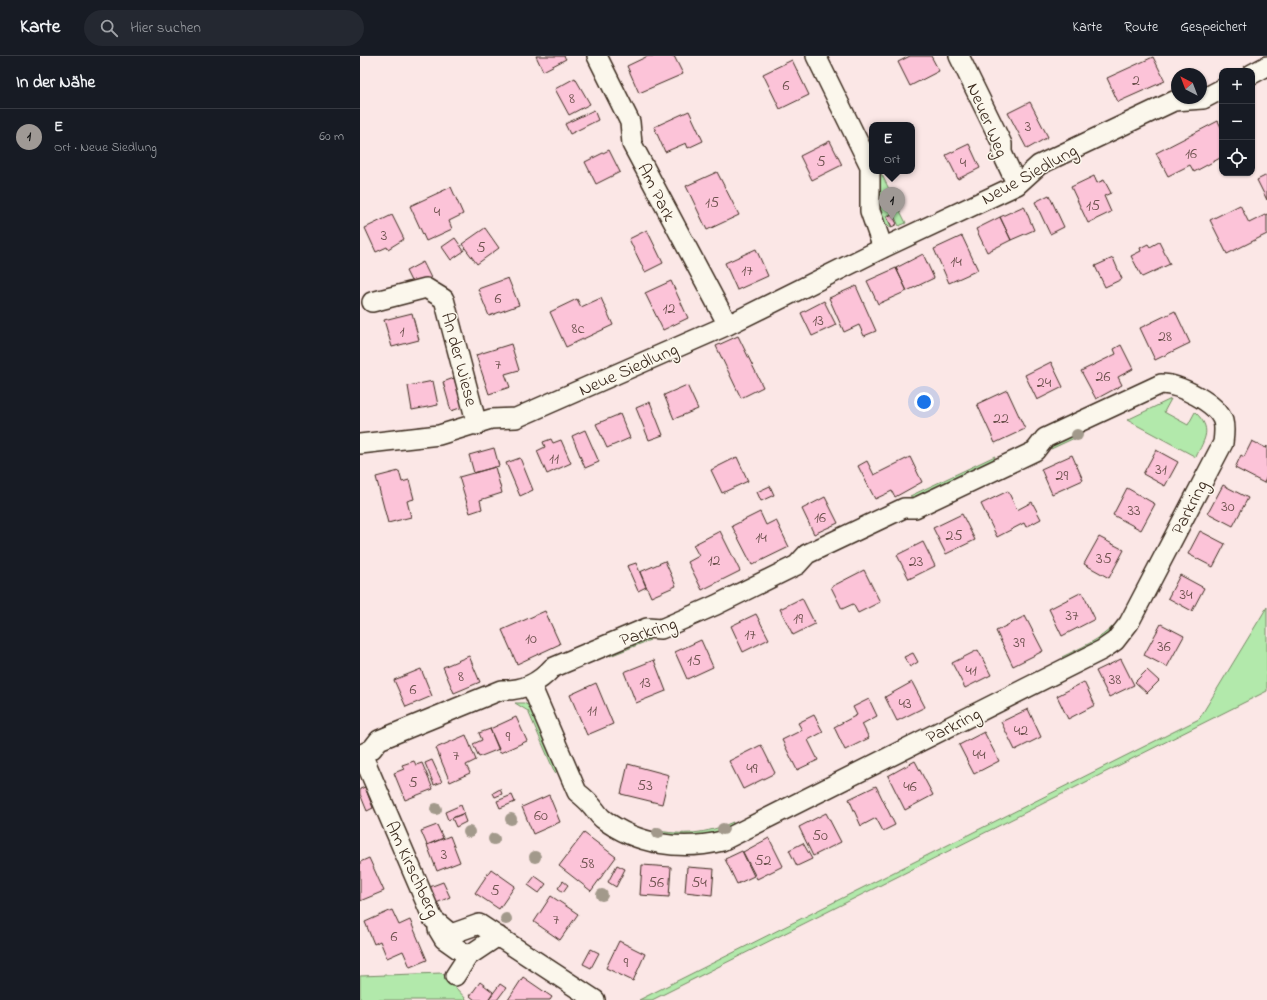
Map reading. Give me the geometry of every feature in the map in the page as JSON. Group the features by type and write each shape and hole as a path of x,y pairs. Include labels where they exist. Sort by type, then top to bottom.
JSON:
{"street":[{"name":"Am Park","path":"596,56 630,122 632,144 728,325"},
{"path":"816,56 869,164"},
{"name":"Neuer Weg","path":"959,56 1002,144 1002,154 1017,185"},
{"path":"1255,72 1267,66"},
{"name":"Neue Siedlung","path":"360,444 439,435 491,419 516,418 728,325 883,248 1017,185 1039,165 1174,101 1203,98 1219,90"},
{"path":"870,174 870,211 883,248"},
{"name":"An der Wiese","path":"372,302 426,288 444,299 477,424"},
{"name":"Parkring","path":"361,754 372,749 379,740 501,690 516,691 531,685 542,679 552,668 648,628 661,629 716,605 797,565 807,554 904,508 915,508 1035,451 1045,438 1161,384 1170,384 1205,401 1216,410 1223,421 1223,443 1129,623 1115,641 1102,650 722,841 691,847 662,844 623,832 601,817 591,804 577,792 531,685"},
{"name":"Am Kirschberg","path":"361,754 433,919 451,934 480,924 595,1000"},
{"path":"433,919 444,939 468,956"},
{"path":"455,976 468,956 498,936"}],"green space":[{"path":"878,174 882,174 906,223 899,226 893,213 886,216 892,228 887,225 880,212"},
{"path":"1171,399 1164,412 1188,425 1195,412 1204,424 1206,434 1196,457 1127,420"},
{"path":"1079,432 1083,434 1051,449 1052,444"},
{"path":"995,456 991,463 918,498 910,496"},
{"path":"1267,607 1267,691 652,1000 639,1000 1199,719"},
{"path":"1114,625 1116,631 1111,636 1066,660 1062,657 1096,639"},
{"path":"645,638 650,640 610,656 612,651"},
{"path":"515,703 524,703 531,707 558,769 555,773 528,711"},
{"path":"733,822 732,828 706,837 657,835 654,830 675,833 694,833 713,829"},
{"path":"442,973 467,1000 360,1000 360,976"}],"building":[{"path":"536,56 564,56 566,59 543,71"},
{"path":"648,56 674,56 683,74 639,93 627,66"},
{"path":"910,56 931,56 939,71 910,86 898,62"},
{"path":"1153,57 1165,81 1118,102 1107,78"},
{"path":"792,60 809,95 780,109 763,74"},
{"path":"575,78 590,104 569,115 555,89"},
{"path":"1030,102 1048,137 1027,149 1008,113"},
{"path":"594,110 598,120 570,134 565,124"},
{"path":"689,111 703,141 688,148 686,143 665,152 654,127"},
{"path":"1218,121 1219,123 1219,159 1194,172 1190,165 1168,176 1156,153"},
{"path":"830,141 842,165 812,180 800,156"},
{"path":"969,144 980,168 958,179 946,155"},
{"path":"609,150 620,172 596,184 585,162"},
{"path":"717,172 739,215 707,230 686,186"},
{"path":"1267,175 1267,200 1257,180"},
{"path":"1094,176 1097,183 1104,180 1111,193 1104,196 1111,212 1088,223 1071,187"},
{"path":"451,187 463,214 449,221 452,229 426,241 410,206"},
{"path":"1049,195 1064,227 1050,234 1035,202"},
{"path":"1240,205 1249,223 1267,214 1267,234 1227,254 1210,220"},
{"path":"1024,206 1034,230 1011,240 1000,217"},
{"path":"892,214 897,224 892,227 887,217"},
{"path":"392,215 404,239 388,249 387,247 376,252 365,228"},
{"path":"1000,217 1011,240 987,252 976,229"},
{"path":"485,228 499,248 477,264 462,244"},
{"path":"647,230 663,263 645,272 629,239"},
{"path":"962,236 978,270 949,283 934,249"},
{"path":"455,238 464,251 451,260 442,247"},
{"path":"1159,242 1170,264 1142,277 1131,256 1141,251 1140,248 1148,244 1150,247"},
{"path":"756,249 768,276 737,290 725,263"},
{"path":"923,254 934,278 907,291 896,268"},
{"path":"1113,258 1122,279 1105,287 1095,266"},
{"path":"423,262 431,278 412,283 406,271"},
{"path":"896,268 907,291 878,304 867,281"},
{"path":"508,278 519,305 489,316 478,289"},
{"path":"671,281 688,318 663,330 645,293"},
{"path":"856,286 876,331 864,336 859,325 844,332 829,298"},
{"path":"601,298 613,325 566,347 550,312 577,299 581,307"},
{"path":"824,301 836,325 812,336 801,313"},
{"path":"1175,311 1190,343 1155,360 1140,328"},
{"path":"412,313 419,340 392,347 384,320"},
{"path":"738,336 763,387 741,398 716,346"},
{"path":"511,344 519,370 505,374 510,387 489,394 476,355"},
{"path":"1121,345 1133,369 1118,377 1122,385 1096,399 1081,371 1116,354 1114,349"},
{"path":"1051,362 1063,387 1037,400 1025,375"},
{"path":"454,378 463,407 451,411 443,382"},
{"path":"433,381 438,405 412,410 408,386"},
{"path":"687,385 698,409 674,419 664,395"},
{"path":"1007,390 1025,429 995,443 977,404"},
{"path":"650,402 663,435 649,440 636,408"},
{"path":"620,414 630,438 607,448 596,424"},
{"path":"585,430 599,462 585,468 572,436"},
{"path":"551,439 553,443 561,440 571,463 547,474 537,451 545,447 543,442"},
{"path":"1252,441 1266,448 1267,446 1267,476 1264,483 1235,468 1241,455 1244,457"},
{"path":"494,448 499,466 474,473 469,455"},
{"path":"1156,450 1178,462 1165,486 1143,474"},
{"path":"1072,455 1083,480 1052,494 1041,469"},
{"path":"737,457 748,481 722,493 711,470"},
{"path":"910,457 922,482 895,497 892,491 875,499 858,466 867,461 874,475"},
{"path":"520,458 533,490 520,496 506,463"},
{"path":"495,467 502,493 480,500 482,509 470,513 459,477"},
{"path":"399,471 402,482 409,480 414,499 407,501 411,517 388,523 376,477"},
{"path":"1223,485 1248,498 1233,526 1208,513"},
{"path":"770,486 774,495 761,501 757,492"},
{"path":"1127,488 1155,504 1141,530 1113,515"},
{"path":"1008,491 1017,510 1032,502 1041,519 1026,527 1024,523 997,537 981,504"},
{"path":"825,497 838,523 814,534 802,509"},
{"path":"760,512 766,525 776,520 789,547 752,565 732,526"},
{"path":"962,514 975,540 946,554 933,528"},
{"path":"720,531 740,571 702,590 688,562 699,556 693,545"},
{"path":"1200,531 1225,544 1213,567 1188,554"},
{"path":"1099,537 1124,550 1109,578 1084,564"},
{"path":"923,542 935,566 909,579 897,555"},
{"path":"665,561 676,586 651,597 640,572"},
{"path":"636,563 646,587 638,591 627,566"},
{"path":"864,570 880,602 858,613 853,604 842,609 831,587"},
{"path":"1180,575 1204,588 1192,611 1168,598"},
{"path":"1082,592 1095,619 1062,636 1049,609"},
{"path":"802,598 815,624 793,635 780,609"},
{"path":"545,611 560,644 517,664 502,630"},
{"path":"756,614 769,639 743,652 731,626"},
{"path":"1025,616 1043,651 1013,666 996,631"},
{"path":"1161,624 1184,636 1167,667 1144,655"},
{"path":"701,640 713,667 687,679 675,652"},
{"path":"978,650 991,675 965,688 952,663"},
{"path":"913,653 918,662 910,667 904,657"},
{"path":"469,656 480,682 454,693 443,667"},
{"path":"1121,659 1134,685 1109,697 1096,671"},
{"path":"654,660 666,691 636,703 624,672"},
{"path":"421,669 432,696 406,707 394,680"},
{"path":"1147,670 1159,681 1147,693 1135,682"},
{"path":"912,682 925,707 897,721 885,697"},
{"path":"1084,682 1095,705 1068,719 1057,696"},
{"path":"596,683 613,724 587,735 570,695"},
{"path":"869,699 877,716 862,724 869,738 845,750 834,727 857,715 853,707"},
{"path":"1028,709 1041,737 1015,750 1001,722"},
{"path":"814,715 823,732 808,740 818,760 797,770 782,740 802,730 798,723"},
{"path":"516,717 527,741 500,753 490,729"},
{"path":"490,729 499,749 479,757 473,744 482,740 479,733"},
{"path":"984,732 999,761 974,774 959,745"},
{"path":"466,735 476,760 466,765 470,773 450,782 436,748"},
{"path":"761,745 775,773 743,789 729,761"},
{"path":"432,760 442,782 434,785 425,763"},
{"path":"414,761 416,765 422,763 433,789 405,800 394,773 404,769 402,765"},
{"path":"915,761 933,795 905,810 888,776"},
{"path":"628,764 669,775 662,804 621,794"},
{"path":"876,786 895,825 883,831 876,818 861,826 849,799"},
{"path":"365,787 373,808 367,811 360,794 360,789"},
{"path":"500,789 502,794 495,797 493,793"},
{"path":"512,795 515,802 500,808 497,801"},
{"path":"549,795 560,822 533,834 522,807"},
{"path":"461,805 464,813 448,820 445,812"},
{"path":"826,813 841,842 813,856 799,827"},
{"path":"463,814 466,822 456,827 452,818"},
{"path":"437,825 443,838 427,845 421,831"},
{"path":"584,833 616,857 591,891 559,866"},
{"path":"450,836 460,862 437,871 427,845"},
{"path":"769,838 783,866 757,879 743,852"},
{"path":"803,843 812,859 797,866 789,850"},
{"path":"742,851 754,876 737,884 725,859"},
{"path":"369,858 384,891 360,901 360,862"},
{"path":"617,865 625,869 616,887 608,882"},
{"path":"642,865 671,867 669,897 640,895"},
{"path":"687,867 714,869 712,895 685,892"},
{"path":"491,869 515,886 499,909 475,893"},
{"path":"535,876 546,884 539,893 528,885"},
{"path":"563,881 568,885 563,892 558,888"},
{"path":"443,882 450,897 434,904 427,888"},
{"path":"551,896 578,914 560,940 534,922"},
{"path":"392,910 399,925 410,920 427,960 410,967 403,951 387,958 380,941 374,944 365,922"},
{"path":"619,941 645,954 633,981 606,968"},
{"path":"591,949 599,953 591,968 583,964"},
{"path":"523,977 552,997 550,1000 508,1000"},
{"path":"480,982 493,992 488,1000 475,1000 470,996"},
{"path":"500,984 506,988 497,1000 488,1000"}],"place":[{"name":"E","path":"892,220"}]}
